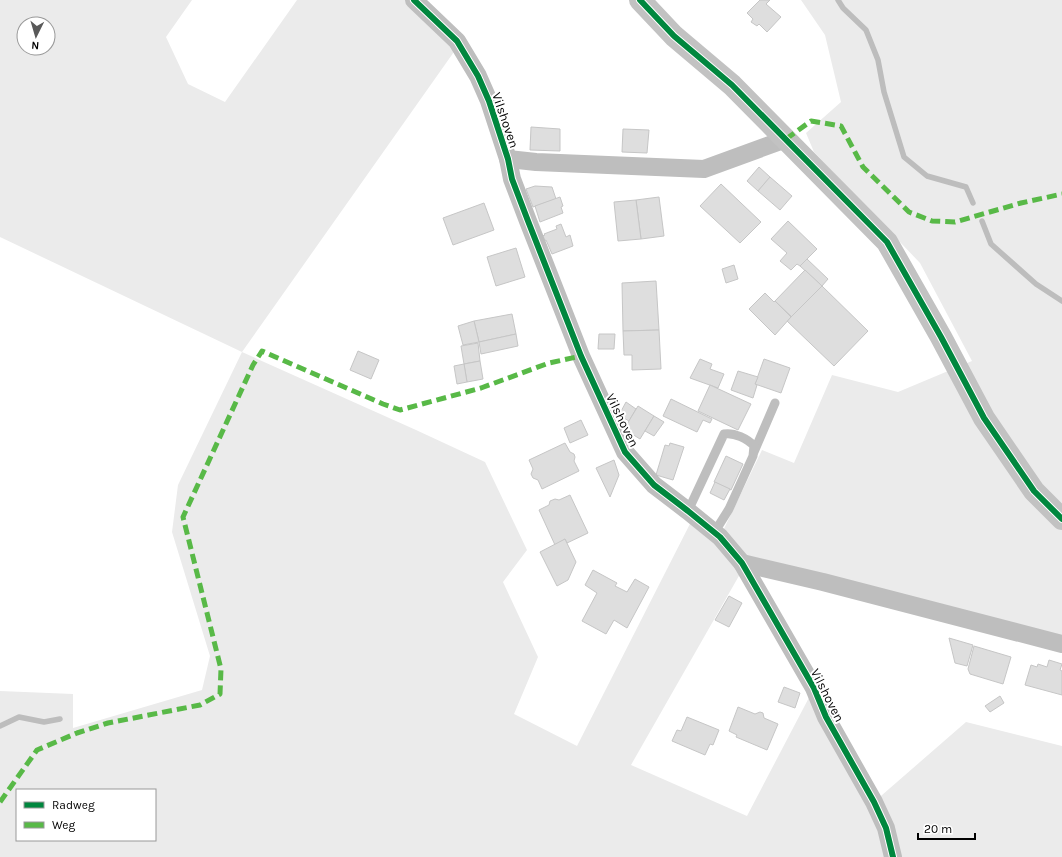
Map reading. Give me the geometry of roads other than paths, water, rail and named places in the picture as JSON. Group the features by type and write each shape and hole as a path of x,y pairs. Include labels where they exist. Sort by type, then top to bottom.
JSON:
{"main road":[{"path":"640,0 674,36 732,85 887,242 941,337 984,418 1034,490 1062,519"}],"street":[{"name":"Vilshoven","path":"414,0 457,41 478,76 489,101 508,159 512,180 581,356 625,452 654,485 720,538 742,563 814,688 826,718 874,802 886,828 893,857"},
{"name":"Vilshoven","path":"508,159 536,162 704,169 786,139"},
{"path":"742,563 824,582 1062,644"}],"lane":[{"path":"714,533 728,509 753,456 775,403"},
{"path":"688,511 724,434 733,434 751,442 754,446 754,452"}],"waterway":[{"path":"838,0 843,8 866,30 878,60 884,92 904,157 927,176 966,187 973,203"},
{"path":"982,221 991,244 1036,284 1062,301"},
{"path":"0,726 19,717 44,722 60,719"}]}
